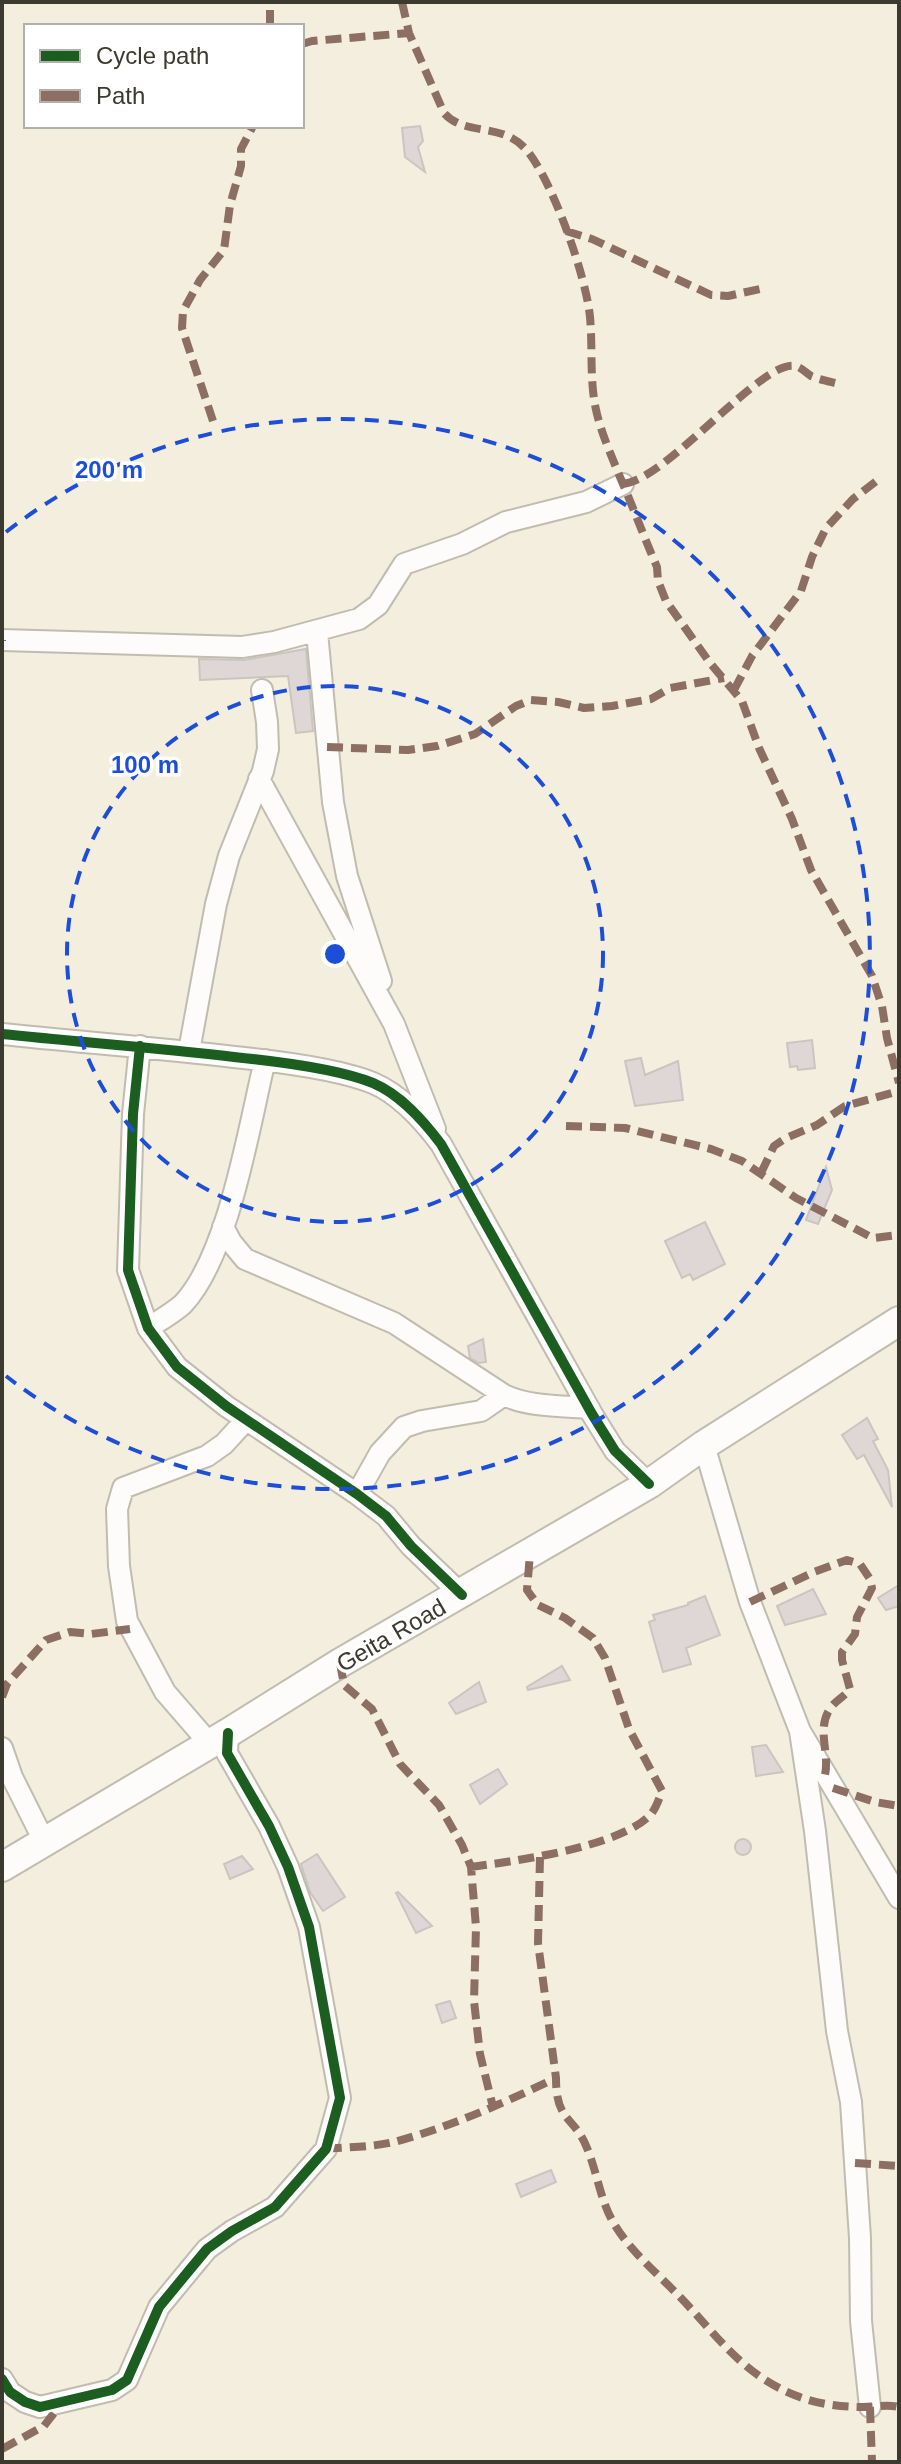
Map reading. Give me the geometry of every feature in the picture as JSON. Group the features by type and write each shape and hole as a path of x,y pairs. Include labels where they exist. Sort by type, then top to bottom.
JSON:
{"highway":[{"name":"Geita Road","path":"2,1867 340,1663 649,1484 704,1445 899,1321"}],"street":[{"path":"2,640 242,647 317,632 371,612 404,564 462,544 506,522 586,502 623,484"},
{"path":"317,632 333,802 347,876 394,1024 441,1144 615,1451 649,1484"},
{"path":"189,1051 216,904 229,856 268,749 262,690"},
{"path":"259,779 394,1024"},
{"path":"2,1034 265,1060 373,1083 422,1119 441,1144"},
{"path":"140,1046 133,1114 128,1270 148,1328 177,1367 246,1420 386,1516 411,1546 462,1595"},
{"path":"148,1328 182,1304 204,1274 223,1227 265,1060"},
{"path":"223,1227 245,1259 394,1323 512,1399 589,1408"},
{"path":"357,1494 380,1453 404,1427 481,1411 504,1395"},
{"path":"2,2379 10,2392 40,2407 112,2390 127,2380 159,2307 182,2278 207,2249 238,2227 275,2207 326,2149 340,2098 309,1927 288,1867 269,1826 219,1738 165,1692 127,1621 119,1566 117,1509 123,1488 207,1456 224,1444 246,1420"},
{"path":"704,1445 750,1602 800,1731 899,1898"},
{"path":"800,1731 815,1831 837,2031 851,2102 860,2238 861,2321 870,2407"},
{"path":"2,1748 12,1777 44,1841"}],"building":[{"path":"420,126 423,141 418,147 425,172 405,157 402,128"},
{"path":"306,649 313,731 296,733 288,676 200,680 199,659 244,660"},
{"path":"812,1040 815,1068 798,1070 797,1066 790,1067 787,1043"},
{"path":"641,1058 645,1075 678,1061 683,1100 635,1106 625,1061"},
{"path":"826,1167 832,1190 818,1224 806,1220"},
{"path":"705,1222 725,1264 693,1280 690,1274 682,1278 665,1241"},
{"path":"483,1339 486,1362 479,1363 470,1358 468,1346"},
{"path":"867,1418 878,1439 873,1441 888,1470 892,1507 864,1455 857,1459 842,1435"},
{"path":"899,1585 899,1606 886,1610 878,1598"},
{"path":"813,1589 826,1614 785,1625 777,1606"},
{"path":"705,1596 720,1635 686,1648 691,1664 663,1672 649,1622 655,1620 653,1615 688,1605"},
{"path":"562,1666 570,1680 528,1690 527,1687"},
{"path":"479,1682 486,1702 456,1714 449,1703"},
{"path":"766,1745 783,1772 756,1776 752,1747"},
{"path":"498,1769 507,1784 480,1804 470,1785"},
{"path":"743,1839 749,1841 749,1853 743,1855 737,1853 735,1847 737,1841"},
{"path":"317,1854 345,1897 323,1911 310,1892 301,1864"},
{"path":"242,1856 253,1869 230,1879 224,1864"},
{"path":"398,1892 432,1926 416,1933"},
{"path":"450,2001 456,2018 442,2023 436,2005"},
{"path":"551,2170 556,2182 521,2197 516,2184"}],"marked path":[{"path":"270,2 270,24"},
{"path":"402,2 409,33 444,113 453,121 497,132 519,143 529,153 549,187 567,232 587,300 593,390 599,422 657,567 658,581 666,601 710,663 742,701 811,870 872,976 899,1083"},
{"path":"304,43 409,33"},
{"path":"213,421 182,328 183,311 200,280 224,250 230,205 241,166 241,149 252,128"},
{"path":"566,231 592,239 711,295 728,296 760,289"},
{"path":"623,484 642,477 664,462 738,399 780,369 795,366 811,376 835,383"},
{"path":"734,690 752,656 801,591 826,528 853,499 879,479"},
{"path":"327,747 408,750 437,746 475,734 516,706 531,700 584,708 612,706 651,699 670,688 724,678"},
{"path":"761,1173 774,1146 786,1138 817,1125 845,1106 899,1091"},
{"path":"566,1126 625,1128 711,1149 742,1161 796,1198 873,1238 899,1235"},
{"path":"471,1867 566,1851 616,1835 636,1826 651,1814 662,1791 629,1729 605,1658 593,1638 565,1618 538,1605 527,1590 530,1554"},
{"path":"750,1602 847,1560 860,1564 870,1579 872,1588 857,1617 855,1634 842,1652 850,1689 832,1706 824,1722 825,1775"},
{"path":"2,1697 7,1684 46,1640 70,1632 91,1634 130,1629"},
{"path":"340,1663 344,1685 372,1709 400,1764 439,1805 471,1867 476,1927 474,2001 480,2054 493,2107"},
{"path":"833,1788 875,1802 899,1806"},
{"path":"540,1857 538,1943 559,2103 582,2137 605,2204 619,2232 732,2353 761,2377 797,2396 821,2403 899,2407"},
{"path":"326,2149 378,2145 415,2136 476,2114 556,2078"},
{"path":"855,2163 899,2166"},
{"path":"2,2449 44,2426 61,2404"},
{"path":"870,2407 872,2462"}],"cycle path":[{"path":"2,1034 305,1066 358,1078 393,1094 419,1117 441,1144 592,1414 615,1451 649,1484"},
{"path":"140,1046 133,1114 128,1270 148,1328 177,1367 226,1406 386,1516 411,1546 462,1595"},
{"path":"2,2379 10,2392 40,2407 112,2390 127,2380 159,2307 207,2249 275,2207 326,2149 340,2098 309,1927 288,1867 269,1826 227,1753 228,1733"}]}
